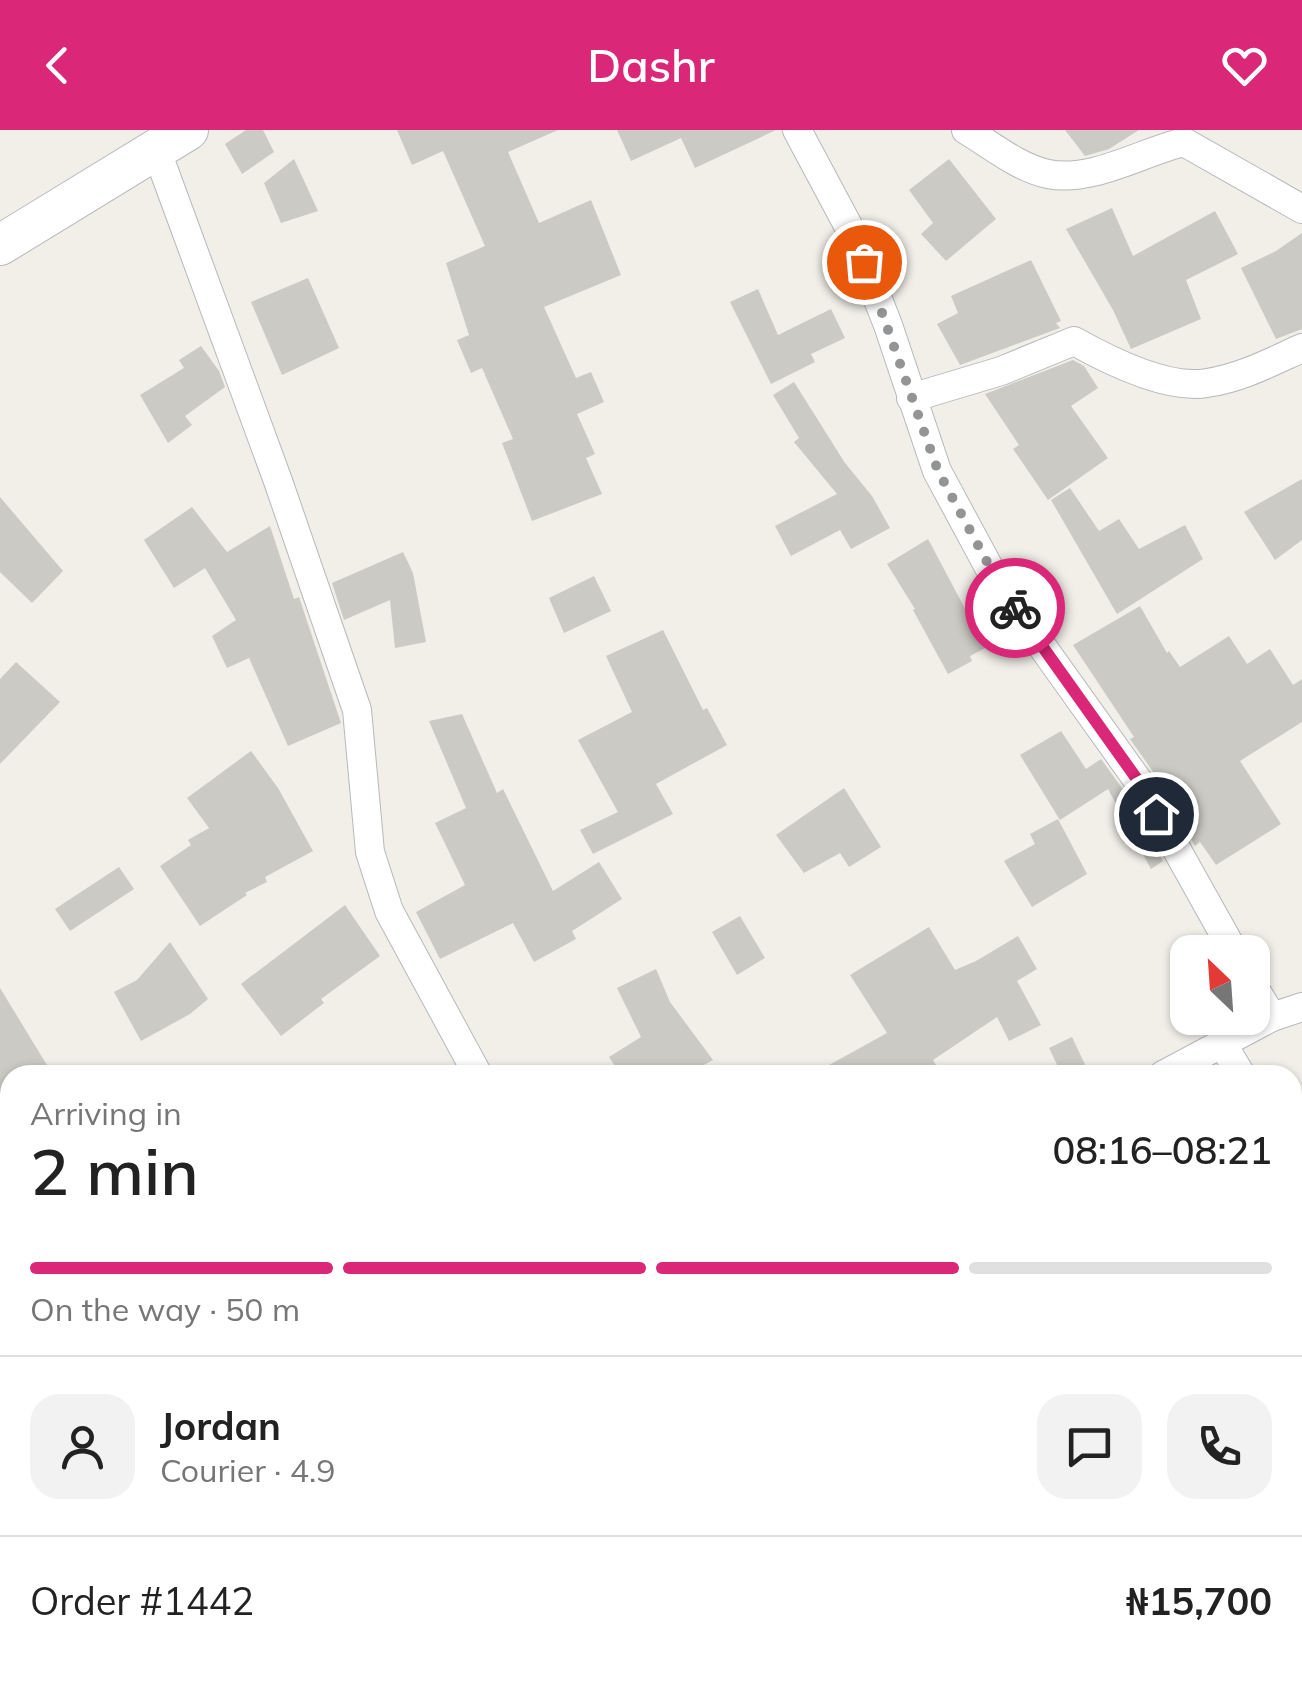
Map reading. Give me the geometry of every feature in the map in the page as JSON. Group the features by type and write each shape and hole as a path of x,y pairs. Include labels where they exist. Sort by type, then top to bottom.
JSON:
{"street":[{"path":"797,130 852,231 938,471 1000,586 1139,782 1224,935"},
{"path":"966,130 1030,168 1078,176 1184,142 1302,209"},
{"path":"0,245 172,140 278,480 357,710 370,852 389,911 473,1065"},
{"path":"911,398 1000,371 1074,341 1140,374 1202,384 1243,374 1302,348"},
{"path":"1181,1065 1272,1017 1302,1007"},
{"path":"1222,1043 1235,1065"}],"building":[{"path":"246,130 263,130 274,152 242,174 225,144"},
{"path":"397,130 558,130 508,152 539,223 591,200 621,275 544,307 576,378 591,372 604,402 577,414 595,454 586,458 602,494 532,521 502,443 513,439 482,368 471,373 457,340 469,335 446,263 485,246 443,151 412,165"},
{"path":"617,130 776,130 695,168 681,138 631,161"},
{"path":"1065,130 1139,130 1109,149 1085,156"},
{"path":"294,159 318,211 281,223 264,183"},
{"path":"949,159 996,219 946,261 921,234 933,223 909,190"},
{"path":"1112,208 1133,256 1215,211 1238,254 1186,280 1201,319 1131,349 1066,229"},
{"path":"1302,233 1302,329 1276,339 1241,268"},
{"path":"1031,260 1061,321 1056,323 1060,328 960,365 937,324 958,313 951,296"},
{"path":"308,278 339,348 282,375 251,302"},
{"path":"758,289 778,335 831,309 845,338 811,354 815,362 771,384 730,302"},
{"path":"201,346 225,387 185,416 192,425 168,443 140,395 184,368 179,360"},
{"path":"1073,360 1084,366 1098,388 1071,406 1108,458 1048,500 1013,449 1019,445 985,394"},
{"path":"794,382 890,528 851,549 840,530 791,556 775,526 837,494 794,442 799,438 773,395"},
{"path":"1302,479 1302,540 1275,560 1244,512"},
{"path":"1070,488 1099,531 1119,519 1139,549 1185,525 1203,559 1117,614 1051,500"},
{"path":"0,497 63,571 32,603 0,572"},
{"path":"192,507 227,552 270,526 294,599 299,597 341,723 288,746 249,658 227,668 212,636 236,620 205,568 174,588 144,540"},
{"path":"928,539 970,618 992,606 1012,634 970,656 972,661 948,674 887,564"},
{"path":"403,552 413,573 426,642 395,648 390,600 344,620 332,583"},
{"path":"594,576 611,611 564,633 549,598"},
{"path":"1140,606 1167,653 1180,667 1229,636 1247,664 1270,649 1293,685 1302,679 1302,722 1240,761 1281,824 1216,865 1200,842 1195,846 1130,739 1134,737 1073,645"},
{"path":"663,630 703,710 707,708 727,745 656,784 673,814 593,854 580,830 618,812 578,740 632,712 606,656"},
{"path":"16,662 60,702 0,764 0,679"},
{"path":"462,714 497,793 503,789 553,891 599,862 622,899 572,931 576,939 534,962 513,923 440,959 416,912 465,885 435,823 466,808 429,721"},
{"path":"1061,731 1086,769 1101,759 1124,791 1163,861 1151,869 1108,789 1060,820 1020,755"},
{"path":"251,751 278,788 313,851 265,877 267,882 200,926 160,866 191,845 188,840 209,828 187,798"},
{"path":"844,788 881,847 849,867 840,853 804,873 776,835"},
{"path":"1058,819 1087,874 1032,907 1004,861 1035,844 1030,834"},
{"path":"119,867 134,889 70,931 55,909"},
{"path":"345,905 380,956 321,999 324,1003 281,1036 241,984"},
{"path":"740,916 765,958 737,975 712,932"},
{"path":"929,927 955,970 1018,936 1037,969 1017,981 1041,1025 1009,1041 997,1017 933,1060 936,1065 829,1065 887,1033 850,975"},
{"path":"170,942 208,999 190,1014 141,1041 114,992 137,980"},
{"path":"656,969 670,1002 713,1060 704,1065 614,1065 609,1057 641,1037 617,988"},
{"path":"0,988 47,1065 0,1065"},
{"path":"1072,1037 1085,1065 1057,1065 1049,1048"}],"way so far":[{"path":"864,262 938,471 1015,608"}],"route":[{"path":"1015,608 1139,782 1156,814"}]}
